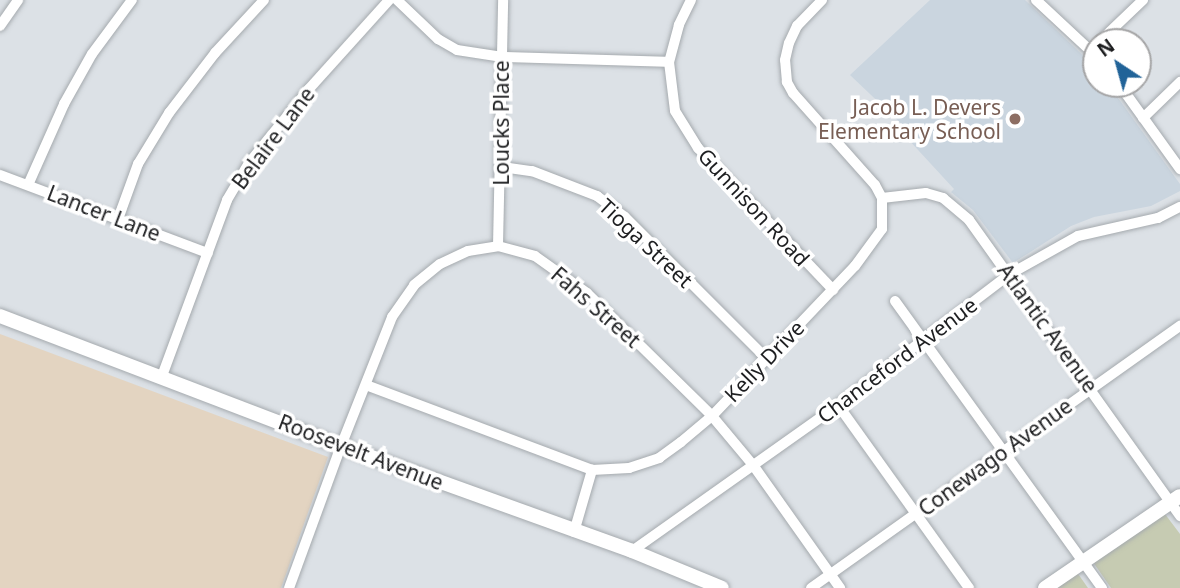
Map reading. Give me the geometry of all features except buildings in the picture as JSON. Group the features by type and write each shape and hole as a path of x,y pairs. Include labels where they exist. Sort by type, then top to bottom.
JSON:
{"main road":[{"name":"Roosevelt Avenue","path":"0,316 341,446 632,551 722,588"},
{"path":"1045,588 1175,499"}],"street":[{"path":"0,26 18,0"},
{"path":"27,185 69,94 92,54 132,0"},
{"path":"118,219 138,164 169,113 215,53 264,0"},
{"name":"Belaire Lane","path":"162,376 227,200 249,163 309,89 390,0"},
{"path":"397,0 438,39 457,50 502,57 669,62"},
{"name":"Loucks Place","path":"498,246 502,167 503,0"},
{"name":"Gunnison Road","path":"691,0 678,25 669,62 675,111 698,148 832,290"},
{"path":"822,0 797,26 789,43 785,60 787,82 793,93 875,185 882,198"},
{"path":"1036,0 1082,37"},
{"path":"1115,28 1143,0"},
{"path":"1143,118 1180,82"},
{"path":"1129,98 1180,169"},
{"name":"Tioga Street","path":"502,167 532,171 597,196 625,217 767,359"},
{"name":"Lancer Lane","path":"0,175 208,253"},
{"name":"Atlantic Avenue","path":"882,198 911,192 943,198 969,220 1175,499 1180,516"},
{"name":"Kelly Drive","path":"366,385 592,470 629,468 659,458 712,416 869,251 883,229 882,198"},
{"name":"Chanceford Avenue","path":"632,551 838,405 1010,274 1078,236 1158,218 1180,207"},
{"name":"Fahs Street","path":"289,588 341,446 393,317 414,285 440,264 468,251 498,246 535,256 587,293 712,416 753,465 840,588"},
{"path":"895,301 1102,588"},
{"name":"Conewago Avenue","path":"811,588 1090,387 1179,329"},
{"path":"838,405 969,588"},
{"path":"575,532 592,470"}],"shaded area":[{"name":"Jacob L. Devers Elementary School","path":"930,0 1025,0 1082,55 1082,98 1118,98 1180,184 1180,191 1151,206 1094,217 1071,226 1013,263 973,210 951,192 954,189 907,138 911,133 850,75"},
{"path":"0,334 328,457 281,588 0,588"}],"green space":[{"path":"1165,514 1180,534 1180,588 1111,588 1093,562"},
{"path":"1076,571 1088,588 1053,588"}],"place":[{"name":"Jacob L. Devers Elementary School","path":"1015,119"}]}
